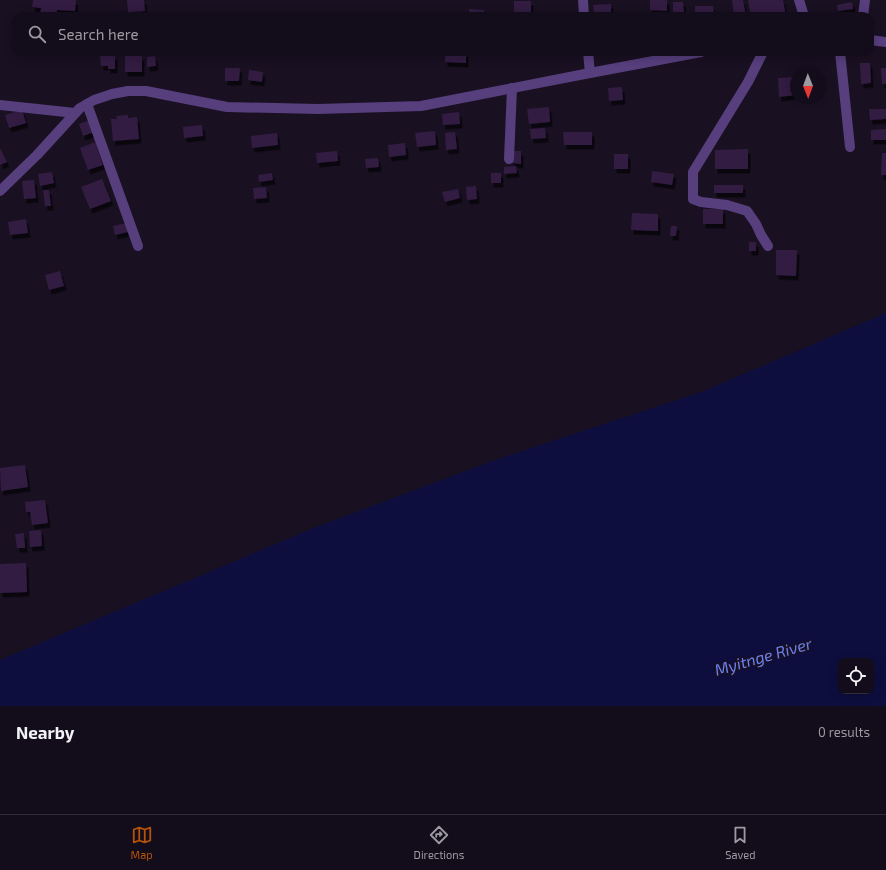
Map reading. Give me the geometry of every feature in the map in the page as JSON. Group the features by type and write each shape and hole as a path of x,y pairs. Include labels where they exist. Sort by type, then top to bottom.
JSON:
{"street":[{"path":"583,0 584,12"},
{"path":"799,0 803,12"},
{"path":"863,12 865,0"},
{"path":"874,40 886,42"},
{"path":"588,56 590,73"},
{"path":"0,191 37,155 74,113 94,100 112,94 146,92 226,107 318,109 422,106 680,56"},
{"path":"761,56 748,82 693,172 692,199 701,202 727,205 747,211 768,246"},
{"path":"840,56 850,147"},
{"path":"509,159 512,88"},
{"path":"88,104 138,246"},
{"path":"0,105 74,113"}],"water":[{"name":"Myitnge River","path":"886,313 886,706 0,706 0,660 316,527 498,459 704,391"}],"building":[{"path":"33,0 76,0 75,11 57,10 57,12 40,12 41,8 32,7"},
{"path":"127,0 144,0 145,11 128,12"},
{"path":"650,0 667,0 667,11 650,10"},
{"path":"732,0 743,0 745,12 734,12"},
{"path":"748,0 783,0 785,12 750,12"},
{"path":"514,1 531,1 531,12 514,12"},
{"path":"673,2 683,2 684,12 673,12"},
{"path":"852,2 853,9 838,11 837,5"},
{"path":"611,4 611,12 594,12 593,5"},
{"path":"695,6 713,6 714,12 695,12"},
{"path":"469,9 484,10 484,12 469,12"},
{"path":"100,56 115,56 115,69 108,69 108,66 101,66"},
{"path":"125,56 142,56 142,72 125,72"},
{"path":"155,56 156,66 147,67 147,57"},
{"path":"445,56 466,56 466,63 445,62"},
{"path":"860,63 870,63 871,83 861,84"},
{"path":"225,68 240,68 239,81 225,81"},
{"path":"881,68 886,68 886,84 882,84"},
{"path":"249,70 263,72 262,82 248,80"},
{"path":"790,77 790,96 779,97 778,78"},
{"path":"622,87 623,100 609,101 608,88"},
{"path":"549,107 550,122 529,124 527,109"},
{"path":"869,109 886,109 886,119 870,120"},
{"path":"22,110 26,123 9,128 5,115"},
{"path":"459,112 460,124 443,125 442,114"},
{"path":"128,115 128,118 137,117 139,139 113,141 111,119 117,119 116,116"},
{"path":"90,120 94,132 83,136 79,124"},
{"path":"202,125 203,136 184,138 183,127"},
{"path":"545,128 546,138 531,139 530,129"},
{"path":"886,129 886,140 871,140 871,130"},
{"path":"435,131 436,145 417,147 415,133"},
{"path":"455,132 457,149 446,150 445,133"},
{"path":"563,132 592,132 592,145 564,145"},
{"path":"277,133 278,145 252,148 251,136"},
{"path":"95,142 103,165 88,170 80,148"},
{"path":"405,143 406,155 389,157 388,145"},
{"path":"0,148 7,162 0,165"},
{"path":"748,149 748,169 715,169 715,150"},
{"path":"337,151 338,161 317,163 316,153"},
{"path":"512,151 521,151 521,164 512,163"},
{"path":"882,153 886,153 886,175 881,175"},
{"path":"614,154 628,154 628,169 614,169"},
{"path":"378,158 379,167 366,168 365,159"},
{"path":"516,166 517,173 504,174 504,167"},
{"path":"652,171 674,174 672,185 651,182"},
{"path":"52,172 54,183 40,186 38,174"},
{"path":"272,173 273,180 259,182 258,175"},
{"path":"491,173 501,173 501,183 491,183"},
{"path":"102,179 111,201 90,209 81,187"},
{"path":"34,180 36,198 24,199 22,181"},
{"path":"714,185 743,185 743,193 714,193"},
{"path":"476,186 477,199 467,200 466,187"},
{"path":"266,187 267,198 254,199 253,188"},
{"path":"458,189 460,198 445,202 442,192"},
{"path":"43,190 49,190 51,206 45,206"},
{"path":"703,209 723,209 723,224 703,224"},
{"path":"632,213 658,214 658,231 631,230"},
{"path":"26,219 28,233 10,235 8,222"},
{"path":"126,223 128,232 115,235 113,226"},
{"path":"671,226 677,226 676,236 670,236"},
{"path":"749,242 756,242 756,251 749,251"},
{"path":"776,250 797,250 796,276 776,275"},
{"path":"60,271 64,286 49,290 45,275"},
{"path":"25,465 28,487 1,491 0,468"},
{"path":"45,500 48,523 32,525 30,512 26,512 25,502"},
{"path":"41,530 42,546 30,547 29,531"},
{"path":"24,533 25,548 17,548 15,534"},
{"path":"26,563 27,592 0,593 0,564"}]}
